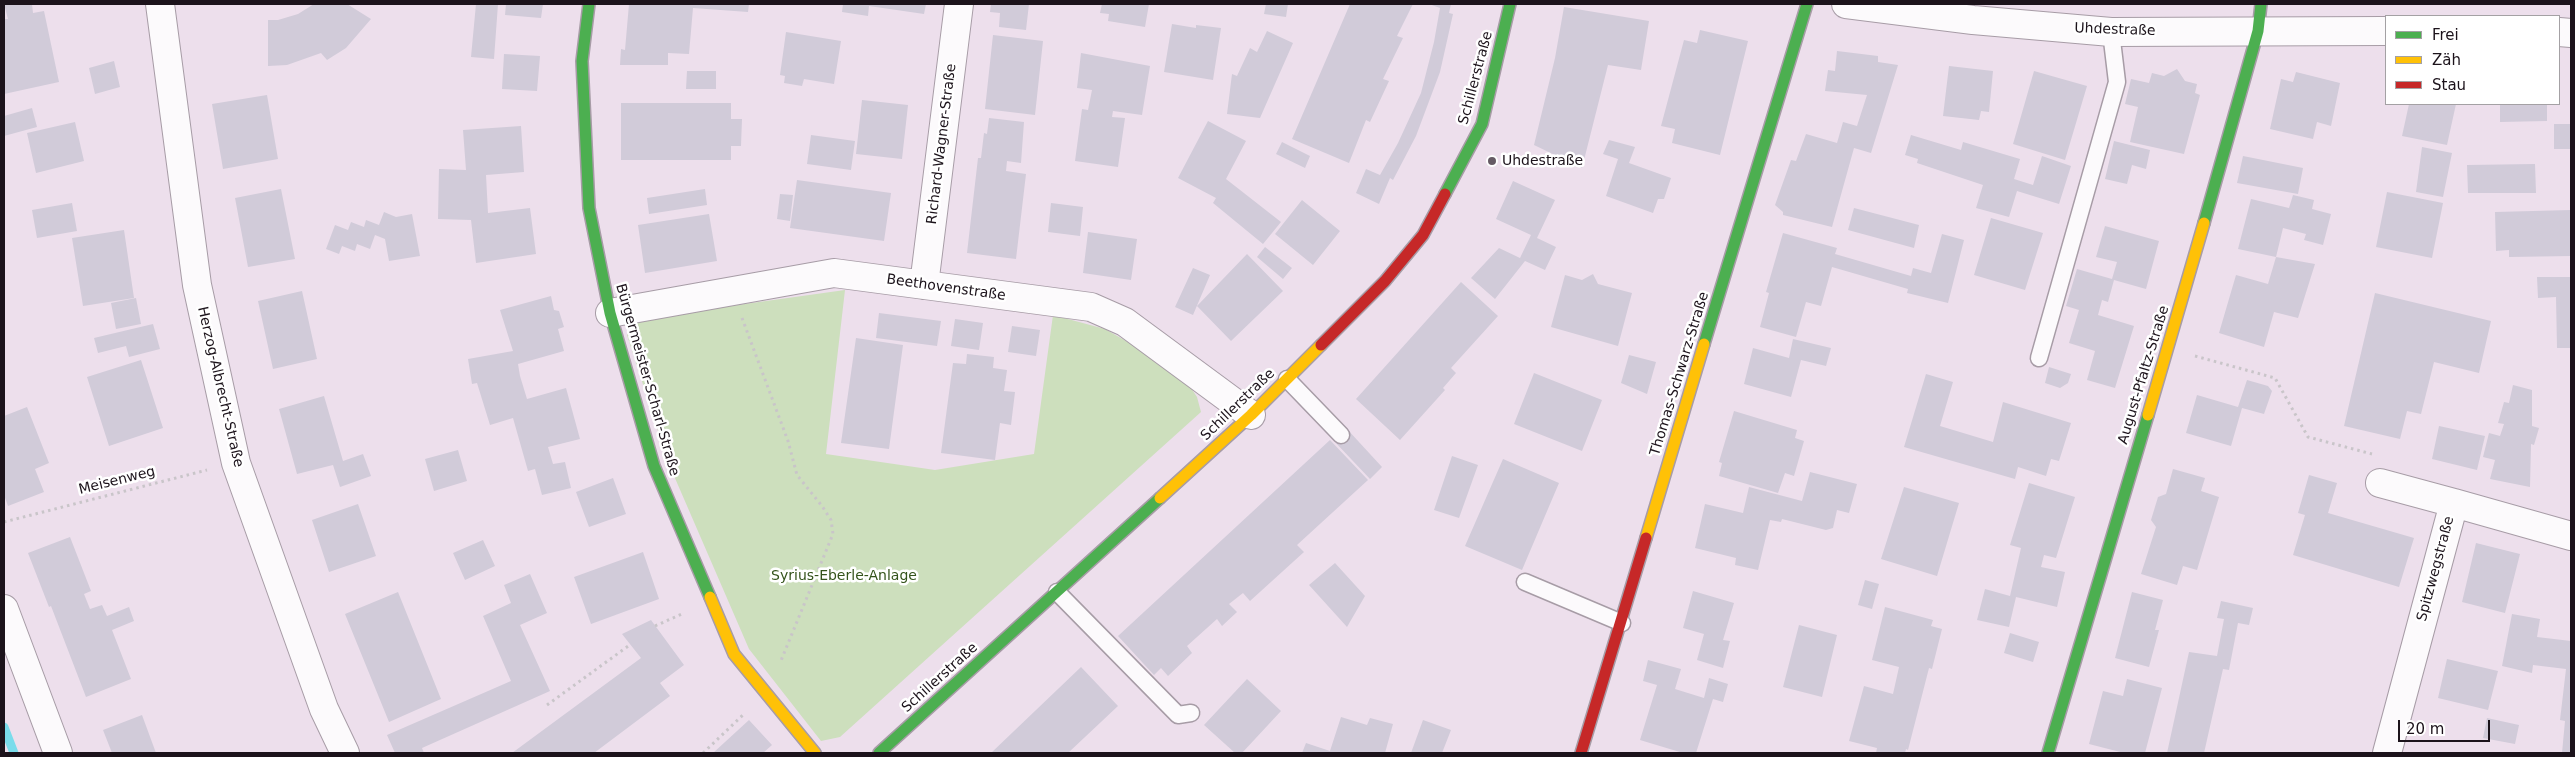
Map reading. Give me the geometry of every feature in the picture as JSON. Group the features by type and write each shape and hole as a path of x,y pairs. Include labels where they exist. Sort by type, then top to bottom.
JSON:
{"street":[{"name":"Herzog-Albrecht-Straße","path":"160,4 197,285 236,462 324,709 345,753"},
{"name":"Bürgermeister-Scharl-Straße","path":"589,4 582,62 589,208 610,313 654,466 734,654 815,753"},
{"name":"Richard-Wagner-Straße","path":"924,285 959,4"},
{"name":"Schillerstraße","path":"879,753 1251,416 1385,281 1423,234 1482,124 1510,4"},
{"name":"Thomas-Schwarz-Straße","path":"1581,753 1622,623 1807,4"},
{"name":"Uhdestraße","path":"1846,4 1972,20 2111,32 2385,32"},
{"name":"August-Pfaltz-Straße","path":"2048,753 2168,349 2258,31 2261,4"},
{"name":"Beethovenstraße","path":"610,313 834,273 1091,307 1125,322 1251,416"},
{"path":"2380,483 2454,503"},
{"name":"Spitzwegstraße","path":"2387,753 2454,503 2571,536"},
{"path":"4,609 58,753"}],"lane":[{"path":"2039,358 2117,82 2111,32"},
{"path":"1287,379 1341,434"},
{"path":"1525,582 1622,623"},
{"path":"1057,592 1178,715 1191,713"}],"path":[{"path":"703,753 766,693 798,624 833,534 831,520 797,474 788,440 732,292"},
{"path":"2168,349 2275,378 2308,437 2378,456"},
{"name":"Meisenweg","path":"4,522 236,462"},
{"path":"547,705 631,644"}],"green space":[{"name":"Syrius-Eberle-Anlage","path":"845,290 826,454 935,470 1034,454 1053,315 1105,329 1133,345 1189,385 1197,397 1201,412 840,737 821,741 749,649 668,462 627,335 637,319"}],"building":[{"path":"4,4 32,4 33,13 44,11 59,82 4,94 4,19 8,19"},
{"path":"314,4 347,4 371,19 346,48 327,60 321,53 287,65 268,66 268,20 278,20 298,14"},
{"path":"476,4 498,4 494,59 471,57"},
{"path":"506,4 543,4 541,18 505,15"},
{"path":"629,4 749,4 748,12 693,8 689,54 668,53 668,65 620,65 621,49 625,50"},
{"path":"843,4 926,4 924,14 869,6 868,16 842,12"},
{"path":"991,4 1029,4 1026,30 999,27 1000,13 990,12"},
{"path":"1102,4 1149,4 1145,27 1108,21 1109,14 1100,13"},
{"path":"1266,4 1288,4 1286,17 1264,14"},
{"path":"1350,4 1413,4 1397,36 1403,38 1383,79 1389,81 1370,122 1366,120 1349,163 1292,139"},
{"path":"1429,4 1451,4 1449,13 1453,14 1440,72 1416,136 1393,180 1390,178 1379,204 1356,193 1366,169 1380,175 1398,143 1421,93 1434,42 1440,8"},
{"path":"1564,7 1649,21 1641,70 1608,65 1582,168 1534,145 1555,58"},
{"path":"1172,24 1196,28 1196,25 1221,28 1213,80 1164,72"},
{"path":"1700,30 1748,41 1720,155 1672,143 1675,129 1661,126 1684,40 1697,43"},
{"path":"1267,31 1293,43 1260,118 1227,114 1232,74 1237,76 1250,48 1257,52"},
{"path":"786,32 841,41 834,84 804,79 802,86 784,83 785,76 780,75"},
{"path":"993,35 1043,41 1035,115 985,109"},
{"path":"1837,51 1878,56 1878,62 1898,65 1871,153 1854,148 1832,227 1783,215 1783,212 1775,205 1791,160 1796,161 1806,134 1837,143 1843,122 1857,126 1867,95 1825,91 1828,70 1835,71"},
{"path":"1081,53 1150,66 1142,115 1113,111 1112,117 1125,118 1118,167 1075,161 1082,109 1088,110 1092,90 1077,88"},
{"path":"504,54 540,56 537,91 502,89"},
{"path":"114,61 120,87 95,94 89,68"},
{"path":"1949,66 1993,71 1989,112 1981,111 1979,120 1943,116"},
{"path":"2177,69 2185,81 2197,84 2195,93 2200,95 2184,154 2130,142 2138,107 2125,104 2131,79 2149,83 2152,73 2164,76"},
{"path":"687,71 716,71 716,89 686,89"},
{"path":"2034,71 2087,86 2065,160 2013,144"},
{"path":"2296,72 2340,83 2331,126 2317,122 2313,139 2270,129 2281,79 2293,82"},
{"path":"267,95 278,159 223,169 212,104"},
{"path":"862,100 908,105 902,159 856,154"},
{"path":"621,103 731,103 731,119 742,119 741,146 731,146 731,160 621,160"},
{"path":"2409,105 2456,105 2447,145 2402,136"},
{"path":"2500,105 2547,105 2547,121 2500,122"},
{"path":"32,108 37,127 4,136 4,116"},
{"path":"989,118 1024,122 1021,163 1007,161 1006,171 1026,174 1016,259 967,253 978,158 981,158 984,133 987,134"},
{"path":"1208,121 1246,141 1226,179 1281,222 1263,244 1213,203 1216,198 1178,178"},
{"path":"75,122 84,161 36,173 27,133"},
{"path":"2554,124 2571,124 2571,149 2554,149"},
{"path":"521,126 524,172 486,175 488,213 530,208 536,254 476,263 471,220 438,219 439,169 466,170 463,130"},
{"path":"811,135 855,141 851,170 807,164"},
{"path":"1911,135 1961,150 1963,142 2020,159 2014,179 2033,185 2042,156 2071,166 2059,204 2017,191 2009,217 1976,208 1983,185 1917,163 1918,159 1905,155"},
{"path":"1609,140 1635,147 1629,163 1671,178 1664,199 1658,199 1653,213 1606,196 1618,159 1603,154"},
{"path":"2114,141 2150,150 2146,169 2132,165 2127,184 2105,179"},
{"path":"1282,142 1310,156 1305,168 1276,154"},
{"path":"2422,147 2452,153 2443,197 2416,192"},
{"path":"2243,156 2303,168 2298,194 2237,183"},
{"path":"2535,164 2536,193 2468,193 2467,165"},
{"path":"797,180 891,193 884,241 790,228"},
{"path":"1513,181 1555,200 1537,238 1556,247 1545,270 1525,261 1495,299 1471,278 1499,248 1520,258 1531,235 1496,219"},
{"path":"281,189 295,259 248,267 235,198"},
{"path":"705,189 707,205 649,214 647,198"},
{"path":"2387,192 2443,203 2432,258 2376,247"},
{"path":"780,194 793,195 790,221 777,219"},
{"path":"2293,195 2314,200 2312,209 2331,214 2323,245 2304,240 2306,234 2283,228 2276,257 2238,249 2251,199 2289,208"},
{"path":"1302,200 1340,231 1313,265 1275,234"},
{"path":"72,203 77,231 37,238 32,210"},
{"path":"1051,203 1083,207 1080,236 1048,232"},
{"path":"1854,208 1919,225 1914,248 1848,230"},
{"path":"2571,210 2571,256 2509,257 2509,250 2496,251 2495,212"},
{"path":"384,212 396,217 412,214 420,256 389,261 385,239 375,235 370,249 357,244 355,251 342,246 339,254 326,249 335,225 348,230 351,222 364,227 366,220 379,225"},
{"path":"709,214 717,261 645,273 638,225"},
{"path":"1991,218 2043,233 2025,290 1974,275"},
{"path":"2105,226 2159,241 2146,289 2114,280 2108,302 2102,300 2098,315 2134,326 2115,388 2087,380 2095,351 2069,343 2079,310 2066,306 2077,269 2112,279 2117,262 2096,257"},
{"path":"124,230 134,298 83,306 72,238"},
{"path":"1088,232 1137,239 1131,280 1083,273"},
{"path":"1783,233 1837,248 1835,254 1911,276 1913,268 1931,273 1942,234 1964,240 1948,303 1907,293 1908,289 1832,267 1821,306 1806,302 1796,337 1760,327 1769,293 1766,292"},
{"path":"1265,247 1292,268 1283,279 1257,257"},
{"path":"1247,254 1283,291 1231,341 1197,306"},
{"path":"2276,257 2315,264 2298,318 2274,312 2264,347 2219,333 2236,275 2268,284"},
{"path":"1193,268 1210,275 1193,315 1175,307"},
{"path":"1593,274 1598,284 1632,293 1618,346 1551,327 1565,275 1582,280"},
{"path":"2537,277 2571,277 2571,348 2557,348 2556,297 2538,298"},
{"path":"1461,282 1498,316 1451,368 1456,373 1443,388 1445,390 1400,440 1356,399"},
{"path":"302,291 317,359 273,369 258,301"},
{"path":"2375,293 2491,321 2479,373 2434,362 2421,414 2407,411 2400,439 2344,426"},
{"path":"551,296 554,310 559,311 564,327 558,329 564,351 518,364 520,376 527,399 566,388 580,439 548,447 553,464 565,462 571,488 542,495 535,469 528,471 513,418 490,425 477,383 472,384 468,359 513,351 500,310"},
{"path":"136,298 141,324 116,329 111,303"},
{"path":"879,313 941,321 937,346 876,338"},
{"path":"955,319 983,323 979,350 951,346"},
{"path":"153,324 160,349 129,357 126,346 98,353 94,338"},
{"path":"1012,326 1040,330 1036,356 1008,352"},
{"path":"856,338 903,345 889,449 841,443"},
{"path":"1793,339 1831,348 1826,366 1801,360 1791,397 1744,384 1753,348 1789,358"},
{"path":"967,354 994,357 993,368 1007,370 1004,391 1015,392 1011,425 1000,423 995,460 941,453 953,363 966,364"},
{"path":"1629,355 1656,362 1647,394 1621,383"},
{"path":"141,360 163,428 109,446 87,377"},
{"path":"2049,367 2071,374 2068,383 2060,388 2045,383"},
{"path":"1534,373 1602,400 1582,451 1514,424"},
{"path":"1926,374 1953,382 1940,426 1993,442 2003,402 2071,423 2059,461 2051,459 2046,476 2018,467 2015,479 1904,447"},
{"path":"2247,380 2268,386 2272,391 2264,414 2242,408 2231,446 2186,433 2197,395 2238,407"},
{"path":"2513,385 2532,390 2532,426 2539,428 2534,445 2531,444 2530,487 2490,479 2495,460 2483,457 2489,433 2500,436 2504,424 2498,423 2504,402 2509,403"},
{"path":"324,396 343,461 363,454 371,476 340,487 333,465 297,474 279,409"},
{"path":"27,407 49,463 35,469 44,492 8,506 4,495 4,416"},
{"path":"1734,411 1797,430 1795,438 1804,441 1794,476 1785,473 1778,493 1719,476 1722,463 1719,462"},
{"path":"2439,426 2485,436 2477,470 2432,459"},
{"path":"1347,429 1382,467 1370,479 1334,441"},
{"path":"1330,440 1368,480 1297,545 1304,552 1250,601 1243,593 1229,604 1237,612 1222,626 1217,619 1187,646 1192,653 1168,676 1161,668 1154,675 1118,636"},
{"path":"458,450 467,481 434,491 425,459"},
{"path":"1452,456 1478,465 1459,518 1434,510"},
{"path":"1503,459 1559,483 1522,570 1465,546"},
{"path":"2173,469 2205,478 2201,491 2219,497 2197,570 2183,566 2177,585 2141,574 2156,527 2151,520 2158,497 2166,494"},
{"path":"1810,472 1857,484 1849,513 1837,510 1833,528 1826,530 1782,519 1781,522 1770,520 1758,570 1735,565 1736,558 1695,548 1705,504 1743,513 1749,487 1802,501"},
{"path":"2309,475 2337,483 2328,513 2414,538 2399,587 2293,555 2305,515 2298,513"},
{"path":"613,478 626,514 589,527 576,492"},
{"path":"2029,483 2075,497 2056,558 2044,555 2041,567 2065,572 2057,607 2016,597 2009,627 1977,620 1985,589 2010,596 2021,548 2010,545"},
{"path":"1904,487 1959,503 1937,576 1881,559"},
{"path":"358,504 376,556 329,572 312,520"},
{"path":"70,537 91,591 84,594 90,609 102,605 107,616 129,607 134,621 112,630 131,679 86,697 51,606 49,607 28,553"},
{"path":"483,540 495,566 465,580 453,553"},
{"path":"2476,543 2520,554 2505,613 2462,602"},
{"path":"643,552 659,599 591,624 574,577"},
{"path":"1335,563 1365,596 1347,627 1309,585"},
{"path":"530,574 547,613 520,625 550,691 422,748 424,753 395,753 387,735 511,681 483,616 511,603 504,585"},
{"path":"1865,580 1879,584 1872,609 1858,605"},
{"path":"1693,591 1734,603 1723,640 1730,641 1723,668 1697,660 1704,634 1683,628"},
{"path":"398,592 441,699 389,722 345,614"},
{"path":"2132,592 2163,600 2155,630 2159,630 2149,667 2115,658"},
{"path":"2221,601 2253,608 2249,625 2238,623 2229,670 2223,669 2204,753 2167,753 2189,652 2217,656 2224,619 2217,618"},
{"path":"1885,607 1933,620 1931,626 1942,629 1932,669 1929,668 1908,750 1906,749 1905,753 1876,753 1877,748 1849,741 1864,686 1893,694 1899,667 1872,660"},
{"path":"2512,614 2540,619 2537,637 2571,641 2571,753 2562,753 2565,721 2560,720 2566,669 2533,665 2532,673 2502,666"},
{"path":"651,620 684,665 660,683 670,696 594,753 512,753 641,658 622,634"},
{"path":"1799,625 1837,635 1822,697 1783,687"},
{"path":"2010,633 2039,642 2033,662 2004,653"},
{"path":"2447,659 2498,671 2488,710 2438,698"},
{"path":"1648,660 1681,669 1675,689 1704,698 1709,678 1728,684 1723,702 1713,699 1696,753 1683,753 1640,740 1657,685 1643,681"},
{"path":"1081,667 1118,706 1068,753 991,753"},
{"path":"1247,679 1281,711 1242,753 1235,753 1204,725"},
{"path":"2127,679 2162,688 2145,753 2124,753 2089,744 2103,691 2123,696"},
{"path":"142,715 156,753 112,753 103,730"},
{"path":"1341,717 1367,725 1370,718 1393,724 1385,753 1302,753 1306,743 1330,751"},
{"path":"2487,718 2519,725 2515,744 2483,738"},
{"path":"749,720 772,745 763,753 713,753"},
{"path":"1423,720 1451,730 1442,753 1411,753"}],"waterway":[{"path":"4,727 14,753"}],"traffic: fast":[{"path":"589,4 582,61 589,208 610,313 654,466 710,597"},
{"path":"1445,194 1482,124 1510,4"},
{"path":"1704,344 1807,4"},
{"path":"2204,223 2258,31 2261,4"},
{"path":"2048,753 2148,415"},
{"path":"879,753 1160,498"}],"traffic: slow":[{"path":"2148,415 2204,223"},
{"path":"1646,538 1704,344"},
{"path":"1160,498 1251,415 1321,345"},
{"path":"710,597 734,654 815,753"}],"traffic: jam":[{"path":"1321,345 1385,281 1423,235 1445,194"},
{"path":"1581,753 1646,538"}],"place":[{"name":"Uhdestraße","path":"1492,161"}]}
